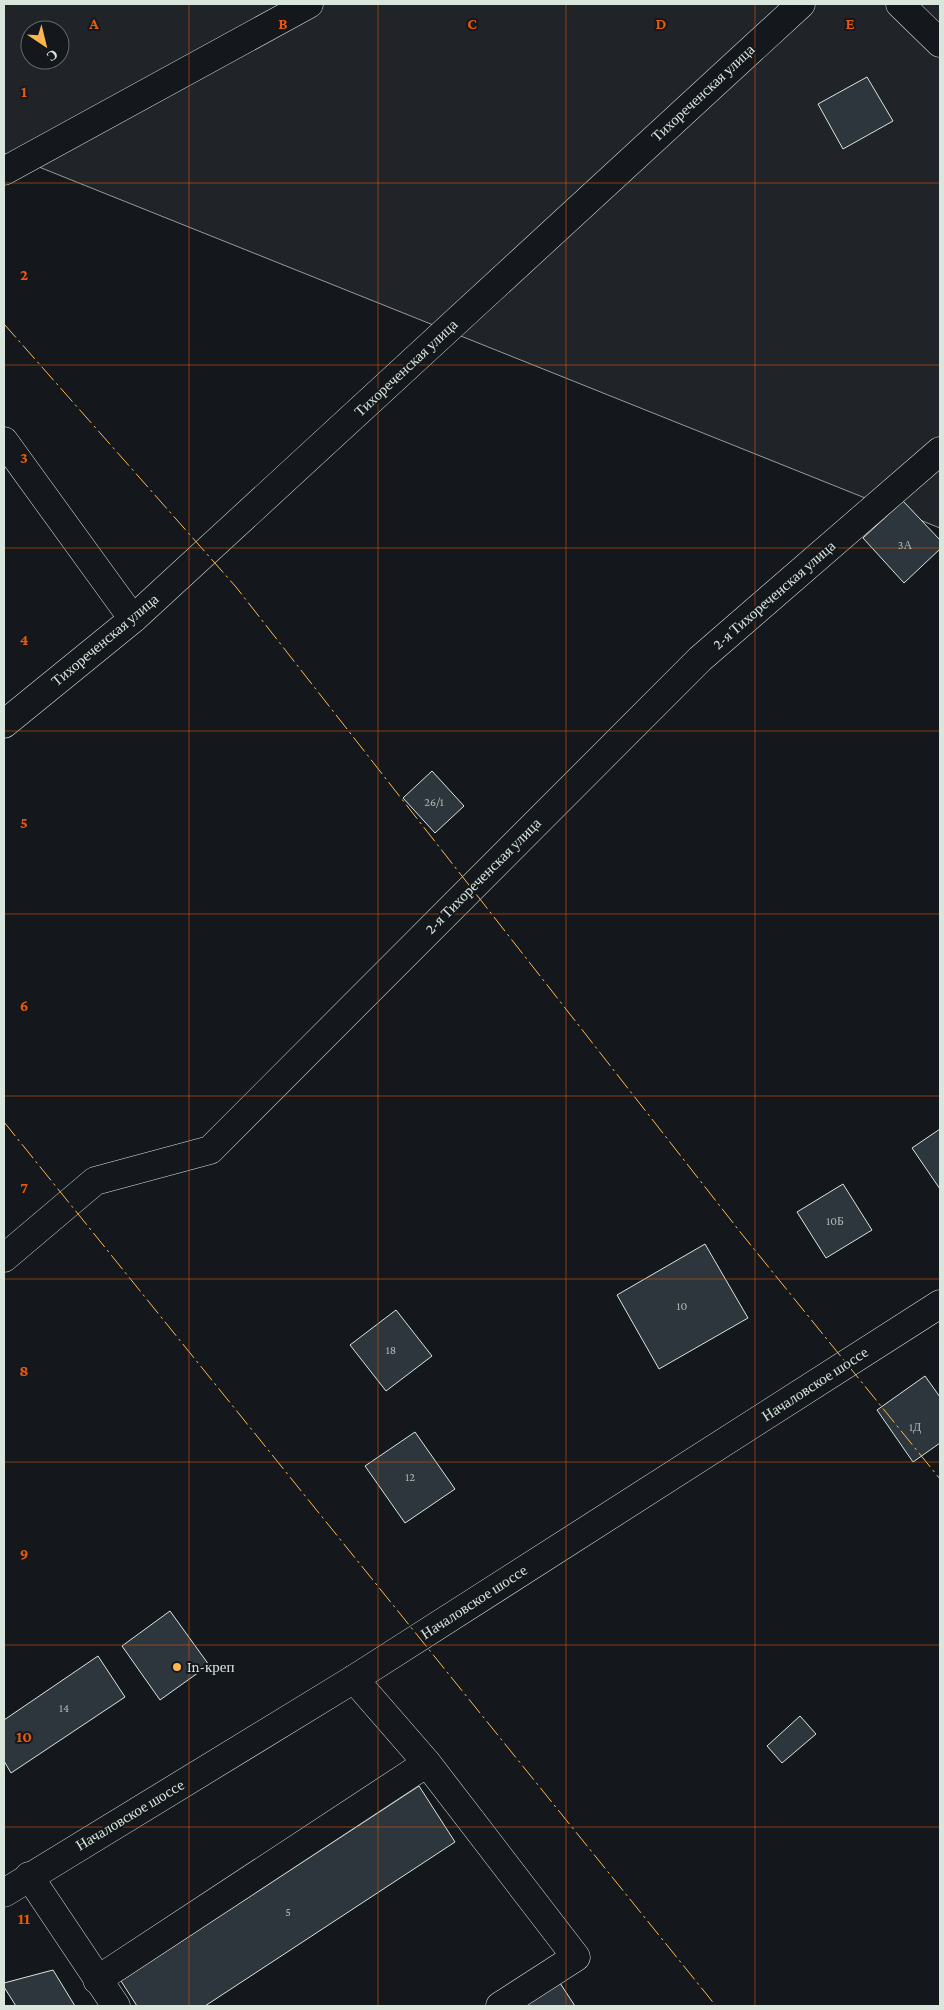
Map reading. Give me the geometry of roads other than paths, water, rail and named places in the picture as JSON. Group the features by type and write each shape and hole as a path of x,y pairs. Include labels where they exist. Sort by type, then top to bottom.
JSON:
{"street":[{"path":"4,171 309,4"},
{"name":"Тихореченская улица","path":"4,724 133,618 801,4"},
{"path":"900,4 940,43"},
{"path":"4,441 133,618"},
{"name":"2-я Тихореченская улица","path":"4,1258 95,1181 210,1150 700,659 940,451"},
{"name":"Началовское шоссе","path":"4,1893 354,1679 940,1304"},
{"path":"354,1679 427,1763 576,1957 500,2006"},
{"path":"97,1980 427,1763"},
{"path":"29,1876 116,2006"}],"place":[{"name":"In-креп","path":"177,1667"}]}
